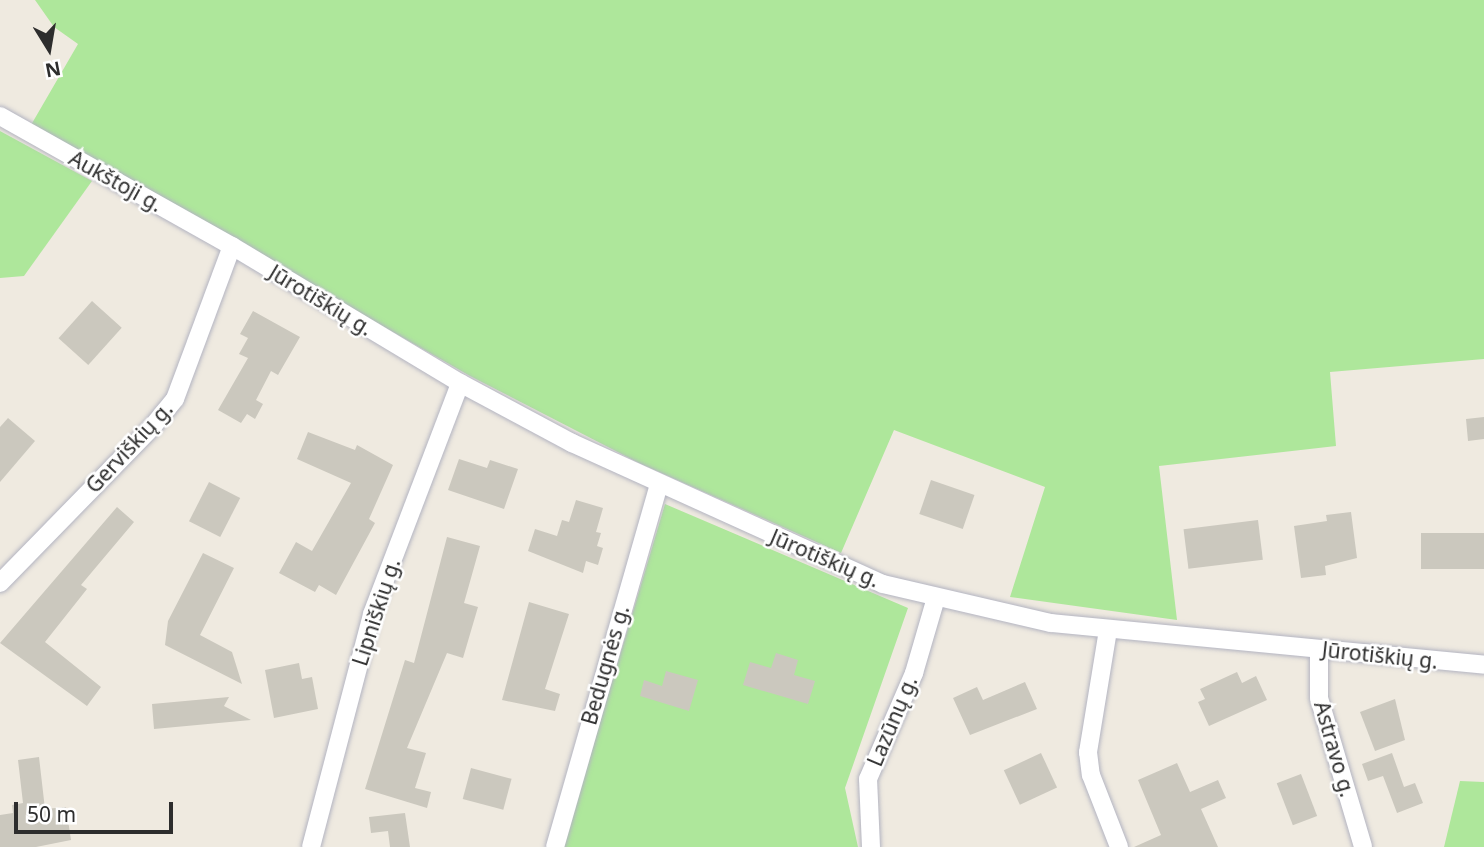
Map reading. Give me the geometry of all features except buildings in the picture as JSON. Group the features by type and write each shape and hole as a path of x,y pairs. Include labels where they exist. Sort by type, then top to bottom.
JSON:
{"street":[{"name":"Aukštoji g.","path":"0,116 232,246"},
{"name":"Jūrotiškių g.","path":"232,246 460,383 659,484 883,584 988,611 1108,630 1484,665"},
{"name":"Gerviškių g.","path":"0,583 153,426 175,399 232,246"},
{"name":"Lipniškių g.","path":"311,847 372,614 460,383"},
{"name":"Bedugnės g.","path":"555,847 659,484"},
{"name":"Lazūnų g.","path":"871,847 868,779 914,673 936,598"},
{"path":"1108,630 1087,752 1091,775 1119,847"},
{"name":"Astravo g.","path":"1319,649 1319,698 1363,847"}],"green space":[{"path":"35,0 1484,0 1484,359 1330,372 1336,446 1159,466 1177,620 1010,597 1045,487 894,430 841,553 639,463 470,376 31,125 78,44 54,27"},
{"path":"0,131 92,181 24,276 0,278"},
{"path":"665,504 908,608 845,788 858,847 563,847"},
{"path":"1460,781 1484,782 1484,847 1444,847"}]}
